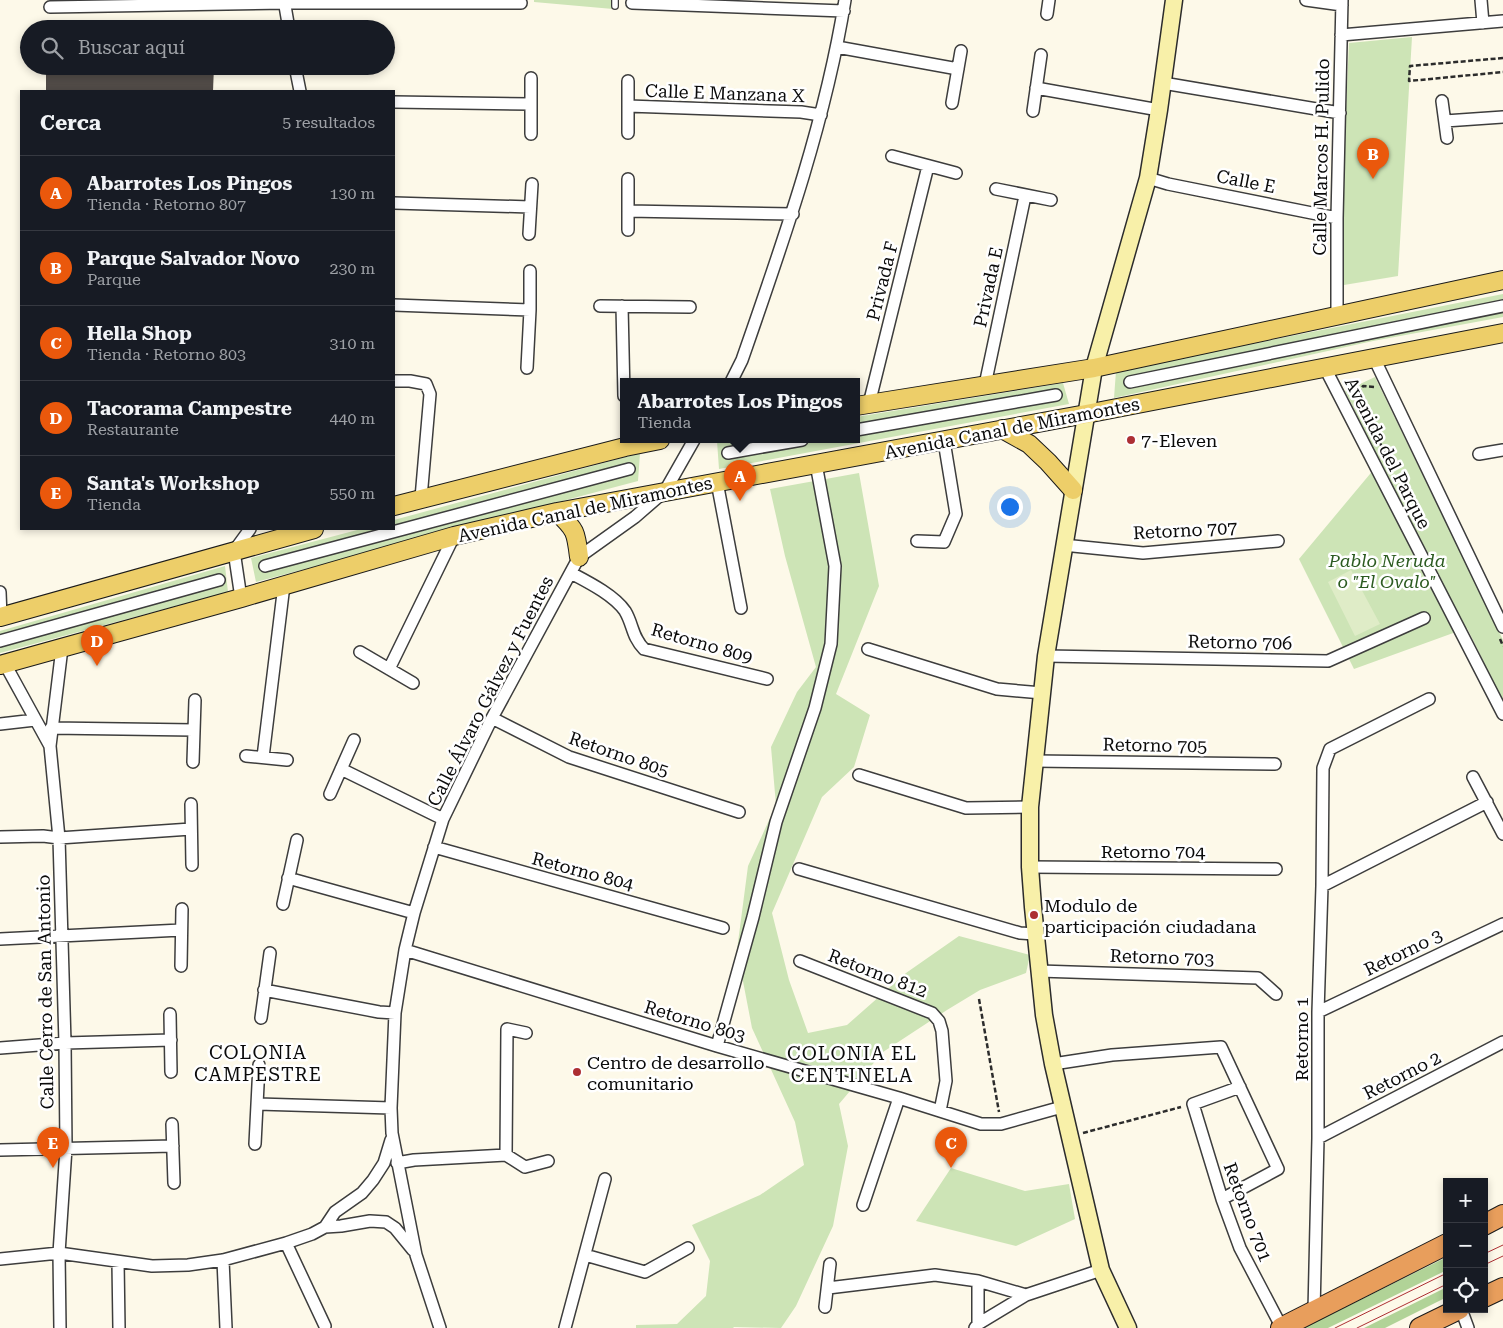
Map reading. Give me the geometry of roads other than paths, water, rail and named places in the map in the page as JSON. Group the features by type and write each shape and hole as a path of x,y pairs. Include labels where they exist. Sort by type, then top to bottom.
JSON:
{"highway":[{"path":"1488,1223 1503,1215"},
{"path":"1281,1328 1443,1246"},
{"path":"1488,1295 1503,1288"},
{"path":"1420,1328 1452,1313"}],"main road":[{"path":"862,405 1094,368 1503,280"},
{"name":"Avenida Canal de Miramontes","path":"3,665 454,536 557,512 944,441 1503,333"},
{"path":"1002,429 1029,444 1073,490"},
{"path":"395,506 625,443"},
{"path":"557,512 572,526 576,538 575,565"},
{"path":"0,617 310,530"}],"street":[{"path":"1047,14 1049,0"},
{"path":"1128,1328 1101,1270 1053,1064 1044,1015 1039,971 1030,867 1030,807 1046,656 1094,368 1148,178 1160,110 1174,0"},
{"path":"1306,0 1342,2"},
{"path":"1481,0 1483,23"},
{"path":"50,7 265,4 284,2 522,3"},
{"path":"284,2 287,20"},
{"name":"Calle Marcos H. Pulido","path":"1337,315 1337,218 1342,2"},
{"path":"632,3 845,5 821,115 793,214 742,360 733,378"},
{"path":"1340,35 1503,21"},
{"path":"837,47 958,69"},
{"path":"952,103 961,51"},
{"path":"1033,111 1041,55"},
{"path":"297,75 300,90"},
{"path":"531,78 531,134"},
{"path":"628,81 628,133"},
{"path":"1163,83 1340,113"},
{"path":"1036,88 1160,110"},
{"path":"1442,101 1447,138"},
{"path":"395,102 530,104"},
{"name":"Calle E Manzana X","path":"628,106 801,112 821,115"},
{"path":"1445,121 1503,117"},
{"path":"892,156 956,173"},
{"name":"Privada F","path":"862,405 928,166"},
{"name":"Calle E","path":"1148,178 1168,184 1337,218"},
{"path":"628,179 628,230"},
{"path":"528,234 532,184"},
{"path":"996,189 1051,200"},
{"name":"Privada E","path":"986,385 1025,196"},
{"path":"395,203 530,207"},
{"path":"628,211 793,214"},
{"path":"527,368 530,271"},
{"path":"395,304 530,310"},
{"path":"600,306 690,306"},
{"path":"622,306 624,378"},
{"path":"1130,382 1503,306"},
{"name":"Avenida del Parque","path":"1374,358 1503,626"},
{"name":"Avenida del Parque","path":"1325,368 1503,714"},
{"path":"395,381 426,384 430,394 421,498"},
{"path":"860,429 1056,395"},
{"path":"917,541 944,542 956,514 944,441"},
{"name":"Calle Álvaro Gálvez y Fuentes","path":"440,1328 416,1255 392,1134 391,1108 395,1013 405,950 414,913 444,818 492,718 575,565 665,492 692,443"},
{"path":"728,453 785,443"},
{"path":"1480,454 1503,450"},
{"path":"717,1046 776,822 816,708 831,644 834,566 816,464"},
{"path":"265,566 629,469"},
{"path":"717,482 741,608"},
{"path":"241,598 234,551 249,530"},
{"path":"390,669 454,536"},
{"name":"Retorno 707","path":"1063,545 1143,553 1278,541"},
{"name":"Retorno 809","path":"575,565 595,587 626,612 637,642 644,649 767,679"},
{"path":"0,641 219,580"},
{"path":"264,757 284,585"},
{"path":"0,592 0,617"},
{"name":"Retorno 706","path":"1046,656 1328,661 1424,618"},
{"name":"Calle Cerro de San Antonio","path":"60,1328 58,1253 66,1148 65,1044 59,838 50,746 62,648"},
{"path":"868,649 997,689 1042,693"},
{"path":"360,652 413,682"},
{"name":"Calle Cerro de San Antonio","path":"3,665 50,746"},
{"name":"Retorno 1","path":"1314,1310 1324,768 1330,749 1429,699"},
{"path":"193,762 195,700"},
{"name":"Retorno 805","path":"492,718 569,757 739,812"},
{"path":"0,724 34,720"},
{"path":"52,728 194,730"},
{"path":"330,794 354,740"},
{"path":"246,756 286,760"},
{"name":"Retorno 705","path":"1034,761 1275,764"},
{"path":"341,769 444,818"},
{"path":"859,775 966,808 1030,807"},
{"path":"1473,777 1503,834"},
{"path":"1322,886 1487,802"},
{"path":"191,804 192,865"},
{"path":"0,837 43,836 59,838 191,830"},
{"path":"283,904 297,840"},
{"name":"Retorno 804","path":"434,847 724,928"},
{"name":"Retorno 704","path":"1030,867 1276,868"},
{"path":"798,869 1020,933 1036,934"},
{"path":"288,878 414,913"},
{"path":"181,966 182,909"},
{"name":"Retorno 3","path":"1318,1012 1503,924"},
{"path":"0,939 181,930"},
{"name":"Retorno 803","path":"405,950 717,1046 899,1098 981,1124 1001,1124 1062,1108"},
{"path":"261,1018 270,953"},
{"name":"Retorno 812","path":"800,961 932,1013 939,1021 946,1081 940,1111"},
{"name":"Retorno 703","path":"1039,971 1258,978 1276,994"},
{"path":"264,990 395,1013"},
{"path":"170,1014 171,1072"},
{"path":"506,1155 507,1030 526,1033"},
{"path":"0,1048 171,1040"},
{"name":"Retorno 2","path":"1318,1138 1503,1042"},
{"path":"1053,1064 1112,1055 1221,1047 1278,1169 1222,1198"},
{"path":"256,1144 259,1065"},
{"name":"Retorno 701","path":"1240,1088 1193,1104 1222,1198 1240,1248 1281,1328"},
{"path":"863,1205 899,1098"},
{"path":"258,1104 391,1108"},
{"path":"172,1124 174,1182"},
{"path":"325,1227 334,1212 362,1193 379,1172 388,1153 392,1134"},
{"path":"0,1150 173,1146"},
{"path":"397,1162 506,1155 525,1167 548,1161"},
{"path":"565,1328 585,1255 603,1206 605,1179"},
{"path":"0,1259 58,1253 152,1266 188,1265 222,1260 286,1243 312,1234 325,1227 370,1220 386,1222 395,1228 416,1255"},
{"path":"286,1243 325,1326"},
{"path":"585,1255 645,1272 688,1248"},
{"path":"222,1260 226,1328"},
{"path":"118,1262 119,1328"},
{"path":"825,1307 830,1264"},
{"path":"977,1326 1026,1295 1101,1270"},
{"path":"828,1288 935,1274 978,1281 1026,1295"},
{"path":"977,1326 978,1281"},
{"path":"1462,1313 1468,1328"}],"tram line":[{"path":"1488,1252 1503,1245"},
{"path":"1488,1263 1503,1256"},
{"path":"1335,1328 1443,1275"},
{"path":"1357,1328 1443,1286"}],"place":[{"name":"Parque Salvador Novo","path":"1373,179"},
{"name":"7-Eleven","path":"1131,440"},
{"name":"Abarrotes Los Pingos","path":"740,501"},
{"name":"Tacorama Campestre","path":"97,666"},
{"name":"Modulo de participación ciudadana","path":"1034,915"},
{"name":"Centro de desarrollo comunitario","path":"577,1072"},
{"name":"Santa's Workshop","path":"53,1168"},
{"name":"Hella Shop","path":"951,1168"}],"district":[{"name":"COLONIA CAMPESTRE","path":"258,1063"},
{"name":"COLONIA EL CENTINELA","path":"852,1064"}],"park label":[{"name":"Pablo Neruda o \"El Ovalo\"","path":"1387,570"}]}
